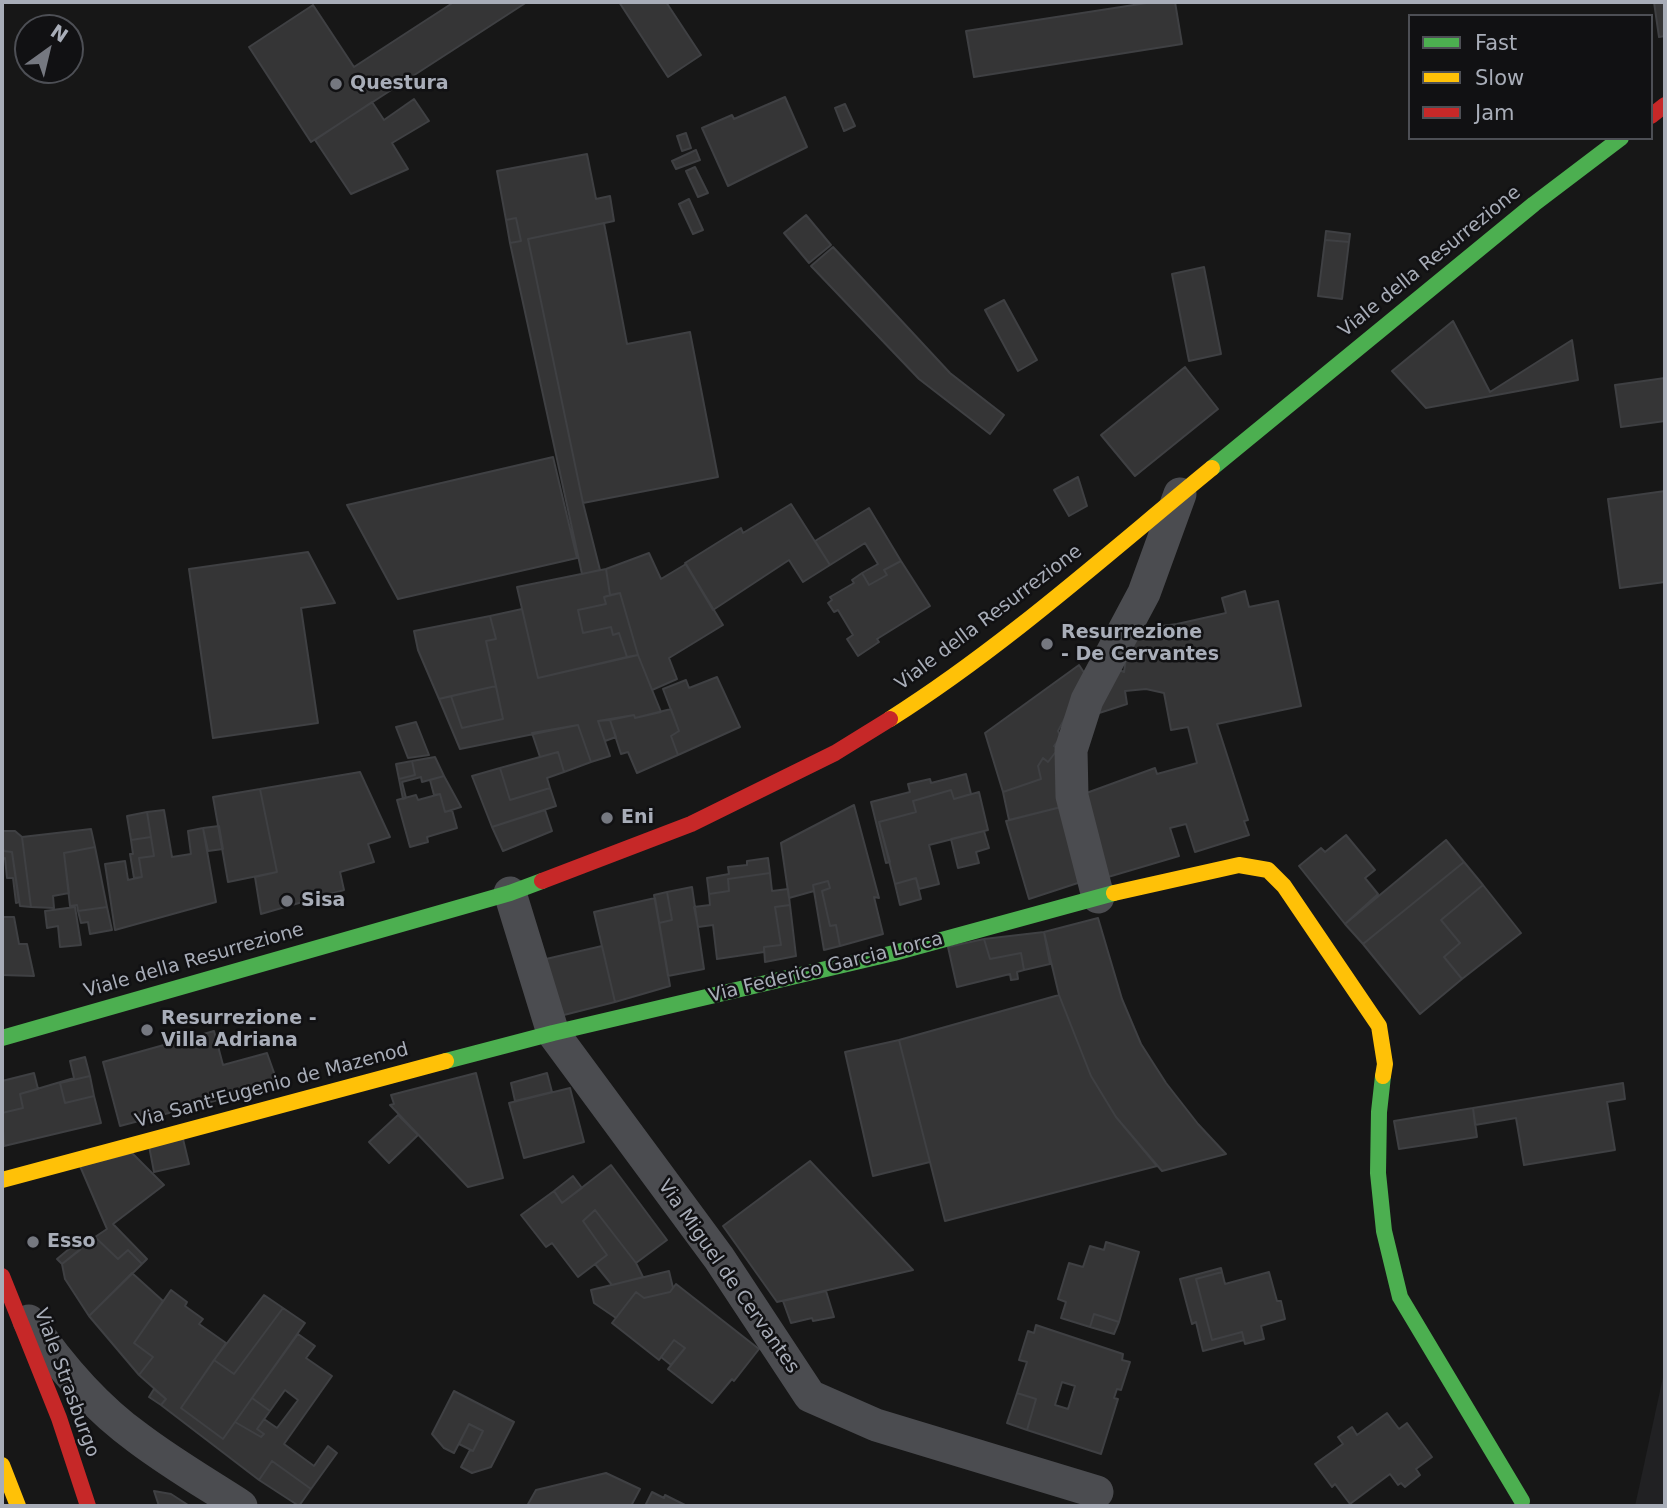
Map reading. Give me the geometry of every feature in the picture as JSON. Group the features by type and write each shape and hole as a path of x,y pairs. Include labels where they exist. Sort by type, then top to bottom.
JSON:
{"street":[{"name":"Viale della Resurrezione","path":"2,1038 510,893 691,824 835,753 924,697 994,646 1523,212 1618,140"},
{"path":"1098,897 1072,796 1071,751 1087,700 1144,593 1180,494"},
{"name":"Via Federico Garcia Lorca","path":"552,1034 894,953 1098,897 1239,865 1268,870 1284,886 1379,1026 1385,1064 1378,1112 1378,1173 1384,1231 1400,1297 1522,1501"},
{"name":"Via Miguel de Cervantes","path":"510,893 552,1034 719,1258 810,1396 876,1424 1097,1492"},
{"name":"Via Sant'Eugenio de Mazenod","path":"2,1180 552,1034"},
{"path":"6,1286 48,1349 89,1396 137,1437 241,1506"},
{"name":"Viale Strasburgo","path":"6,1286 59,1418 88,1506"},
{"path":"2,1465 18,1506"}],"shaded area":[{"path":"1665,1368 1665,1506 1635,1506"}],"building":[{"name":"Questura","path":"454,2 527,2 311,142 249,47 313,5 354,67"},
{"path":"619,2 666,2 701,55 668,77"},
{"path":"1153,2 1175,2 1182,44 974,77 966,31"},
{"path":"1654,2 1665,2 1665,36 1659,37"},
{"path":"785,97 807,147 728,186 702,128 732,115 734,119"},
{"path":"414,99 429,121 392,143 408,169 351,194 315,140 372,102 384,120"},
{"path":"845,104 855,126 844,131 835,108"},
{"path":"686,133 691,148 682,151 677,136"},
{"path":"696,150 700,160 676,169 672,161"},
{"path":"587,154 596,199 610,196 614,221 528,239 583,503 600,570 582,574 510,243 521,241 516,218 506,220 497,171"},
{"path":"695,167 708,193 698,197 686,171"},
{"path":"689,199 703,230 693,234 679,204"},
{"path":"806,215 831,245 809,263 784,233"},
{"path":"516,218 521,241 510,243 506,220"},
{"path":"604,223 627,344 690,332 718,477 583,503 528,239"},
{"path":"1326,231 1350,234 1349,242 1325,240"},
{"path":"1325,240 1349,242 1342,299 1318,296"},
{"path":"833,247 950,373 1004,415 990,434 919,379 811,266"},
{"path":"1204,267 1221,354 1189,361 1172,274"},
{"path":"1004,300 1037,360 1018,371 985,310"},
{"path":"1453,321 1490,392 1572,340 1578,380 1426,408 1392,371"},
{"path":"1185,367 1218,409 1135,476 1101,435"},
{"path":"1665,378 1665,421 1621,427 1615,385"},
{"path":"553,457 577,558 398,599 347,505"},
{"path":"1078,477 1087,506 1069,516 1054,490"},
{"path":"1665,491 1665,582 1620,588 1608,499"},
{"path":"791,504 830,565 803,582 789,560 713,610 685,563 741,528 743,533"},
{"path":"869,508 901,561 884,570 887,575 869,585 862,573 878,564 865,543 830,565 815,541"},
{"path":"308,552 335,603 301,608 318,723 213,738 189,569"},
{"path":"649,553 661,579 686,564 723,625 669,658 677,679 652,690 638,655 620,593 610,595 606,569"},
{"path":"901,561 930,606 877,639 879,642 858,656 847,639 853,635 838,610 834,612 828,603 832,600 830,597 854,583 852,580 862,573 869,585 887,575 884,570"},
{"path":"606,569 610,595 604,597 606,604 578,610 583,633 611,627 613,635 619,633 627,657 538,678 517,587"},
{"path":"1245,591 1249,607 1278,601 1301,706 1217,724 1248,820 1244,821 1249,835 1195,852 1186,824 1170,828 1179,856 1108,877 1081,795 1155,768 1157,774 1197,763 1188,727 1171,730 1164,693 1146,689 1125,691 1127,704 1093,715 1112,667 1124,672 1130,630 1177,624 1226,613 1222,598"},
{"path":"620,593 638,655 627,657 619,633 613,635 611,627 583,633 578,610 606,604 604,597"},
{"path":"522,609 538,678 638,655 661,712 635,718 634,715 598,721 610,756 591,762 578,725 460,749 439,699 451,696 462,728 503,719 486,641 496,639 490,616"},
{"path":"490,616 496,639 486,641 496,686 439,699 418,650 414,631"},
{"path":"1079,665 1087,677 1058,731 1061,737 1054,746 1058,749 1048,762 1043,758 1038,766 1041,779 1003,792 985,733"},
{"path":"717,677 740,727 678,755 671,736 679,731 663,689 686,680 689,688"},
{"path":"496,686 503,719 462,728 451,696"},
{"path":"671,709 679,731 671,736 678,755 637,773 628,752 621,754 610,720 634,715 635,718"},
{"path":"610,720 616,737 605,741 598,721"},
{"path":"416,722 429,755 408,758 396,727"},
{"path":"578,725 591,762 564,772 558,752 540,757 532,733"},
{"path":"1061,737 1069,805 1009,820 1003,792 1041,779 1038,766 1043,758 1048,762 1058,749 1054,746"},
{"path":"558,752 564,772 547,778 550,788 510,800 500,768"},
{"path":"435,757 444,776 422,782 421,777 402,782 406,798 403,799 399,779 415,775 412,761"},
{"path":"412,761 415,775 399,779 396,764"},
{"path":"500,768 510,800 550,788 556,806 492,827 472,776"},
{"path":"360,772 390,837 368,844 374,862 340,872 344,890 261,914 255,877 277,872 260,789"},
{"path":"966,774 971,794 954,799 951,790 913,801 916,812 879,822 890,862 886,863 871,802 910,792 908,784 930,779 931,783"},
{"path":"444,776 461,807 445,812 440,794 434,795 430,780"},
{"path":"260,789 277,872 228,882 213,797"},
{"path":"951,790 954,799 979,792 988,830 929,845 939,884 919,889 916,878 895,884 879,822 916,812 913,801"},
{"path":"440,794 445,812 452,810 457,828 427,837 428,842 410,847 397,800 416,795 418,800"},
{"path":"854,805 879,898 874,897 883,934 840,946 836,925 830,926 822,891 830,888 828,881 813,885 814,891 789,898 781,843"},
{"path":"1069,805 1087,880 1029,899 1006,821"},
{"path":"164,810 172,857 191,854 188,831 203,828 216,902 115,930 105,864 125,861 128,880 142,877 139,858 154,856 147,812"},
{"path":"545,810 552,831 503,851 492,827"},
{"path":"147,812 151,837 131,840 127,816"},
{"path":"219,826 223,849 208,851 203,828"},
{"path":"91,829 95,847 64,853 69,893 53,896 54,908 31,907 22,837"},
{"path":"2,831 15,831 22,837 31,907 20,906 12,852 4,851 2,847"},
{"path":"984,831 989,848 976,852 979,863 958,868 951,839"},
{"path":"1346,835 1375,870 1365,878 1378,894 1345,924 1299,866 1321,848 1325,852"},
{"path":"151,837 154,856 139,858 142,877 134,878 131,840"},
{"path":"1446,840 1464,862 1363,944 1345,924"},
{"path":"2,847 4,851 12,852 19,902 16,903 13,878 7,878"},
{"path":"95,847 107,907 78,911 77,905 70,906 64,853"},
{"path":"768,858 770,873 728,879 729,891 709,894 707,878 729,874 728,867 747,865 747,861"},
{"path":"1464,862 1483,885 1441,920 1460,943 1444,957 1462,979 1420,1014 1363,944"},
{"path":"770,873 772,891 788,889 790,905 775,907 781,945 764,947 764,952 717,959 713,925 698,927 694,907 710,905 709,894 729,891 728,879"},
{"path":"916,878 921,899 900,905 895,884"},
{"path":"828,881 830,888 822,891 830,926 836,925 840,946 824,950 813,885"},
{"path":"1483,885 1521,933 1462,979 1444,957 1460,943 1441,920"},
{"path":"692,887 704,969 668,976 659,923 672,920 667,892"},
{"path":"667,892 672,920 659,923 654,895"},
{"path":"655,898 670,986 615,1002 594,912"},
{"path":"790,905 796,956 765,962 764,947 781,945 775,907"},
{"path":"75,907 81,945 60,947 58,926 47,928 45,911"},
{"path":"107,907 112,930 90,934 88,922 81,923 78,911"},
{"path":"2,917 14,917 19,944 27,944 34,976 2,975"},
{"path":"1098,918 1122,999 1141,1044 1166,1083 1226,1154 1162,1171 1116,1117 1091,1076 1059,995 1044,932"},
{"path":"1044,932 1050,964 1024,970 1021,953 990,959 984,939"},
{"path":"984,939 990,959 1021,953 1024,970 1017,972 1018,979 1011,980 1010,974 957,987 948,947"},
{"path":"602,946 615,1002 560,1016 546,959"},
{"path":"1059,995 1091,1076 1116,1117 1157,1166 945,1221 899,1040"},
{"path":"214,1031 223,1065 267,1053 278,1084 120,1126 103,1062"},
{"path":"899,1040 930,1162 873,1176 845,1052"},
{"path":"85,1057 90,1076 60,1083 65,1103 94,1096 101,1123 4,1146 2,1113 23,1108 20,1094 74,1078 70,1061"},
{"path":"34,1073 38,1089 20,1094 23,1108 2,1113 2,1081"},
{"path":"476,1073 503,1178 468,1187 390,1105 394,1104 391,1095"},
{"path":"547,1073 552,1092 515,1101 511,1083"},
{"path":"90,1076 94,1096 65,1103 60,1083"},
{"path":"1623,1083 1625,1099 1607,1102 1615,1150 1524,1165 1516,1118 1475,1125 1473,1108"},
{"path":"570,1088 584,1142 524,1158 509,1103"},
{"path":"1473,1108 1477,1137 1399,1149 1394,1121"},
{"path":"398,1115 418,1135 389,1163 369,1142"},
{"path":"183,1139 189,1164 154,1172 149,1146"},
{"path":"132,1153 164,1185 113,1224 147,1259 142,1264 128,1250 118,1259 95,1237 107,1229 80,1166"},
{"path":"810,1161 913,1270 777,1302 723,1226"},
{"path":"611,1165 667,1240 636,1263 595,1210 583,1221 607,1255 578,1277 552,1243 546,1247 521,1215 554,1191 562,1203"},
{"path":"573,1176 582,1188 562,1203 554,1191"},
{"path":"595,1210 636,1263 643,1277 612,1285 595,1264 607,1255 583,1221"},
{"path":"95,1237 118,1259 128,1250 142,1264 89,1316 65,1279 62,1264"},
{"path":"1106,1242 1139,1252 1119,1322 1094,1314 1090,1327 1061,1318 1066,1302 1058,1299 1069,1263 1083,1267 1090,1246 1104,1250"},
{"path":"75,1244 80,1250 62,1264 57,1259"},
{"path":"1221,1268 1222,1272 1196,1279 1212,1340 1242,1332 1244,1340 1203,1351 1196,1322 1192,1324 1180,1279"},
{"path":"669,1271 673,1288 670,1292 644,1298 636,1292 616,1318 594,1303 591,1290"},
{"path":"1222,1272 1225,1284 1269,1272 1285,1319 1261,1326 1264,1339 1245,1344 1242,1332 1212,1340 1196,1279"},
{"path":"132,1273 163,1301 134,1343 153,1357 139,1375 89,1316"},
{"path":"676,1284 759,1349 734,1381 732,1379 712,1403 668,1369 685,1348 674,1340 659,1360 612,1323 636,1292 644,1298 670,1292"},
{"path":"171,1290 187,1302 185,1306 203,1319 199,1324 226,1343 181,1408 223,1439 235,1422 261,1437 264,1434 257,1429 264,1419 277,1428 298,1400 285,1390 270,1411 252,1398 298,1334 315,1346 306,1358 332,1376 284,1444 314,1466 328,1446 337,1453 311,1489 272,1461 259,1480 161,1405 166,1399 139,1375 153,1357 134,1343"},
{"path":"826,1291 834,1317 791,1323 783,1301"},
{"path":"264,1295 283,1308 234,1374 214,1360"},
{"path":"283,1308 305,1323 223,1439 181,1408 214,1360 234,1374"},
{"path":"1094,1314 1119,1322 1114,1334 1090,1327"},
{"path":"1036,1325 1123,1354 1122,1360 1130,1362 1121,1390 1117,1389 1114,1398 1118,1399 1101,1454 1027,1430 1036,1399 1017,1393 1027,1362 1019,1360 1028,1331 1034,1333","holes":["1062,1382 1075,1386 1068,1409 1055,1405"]},
{"path":"674,1340 685,1348 671,1365 661,1357"},
{"path":"154,1389 166,1399 161,1405 149,1397"},
{"path":"454,1391 514,1422 491,1467 472,1473 461,1467 483,1431 469,1424 454,1453 444,1448 432,1434"},
{"path":"1017,1393 1036,1399 1027,1430 1007,1423"},
{"path":"252,1398 270,1411 257,1429 264,1434 261,1437 235,1422"},
{"path":"1387,1413 1399,1429 1407,1423 1432,1457 1416,1469 1420,1475 1405,1487 1401,1483 1398,1485 1390,1474 1350,1504 1335,1484 1332,1487 1315,1464 1343,1444 1338,1437 1352,1427 1357,1435"},
{"path":"469,1424 483,1431 473,1451 459,1444"},
{"path":"272,1461 311,1489 299,1506 259,1480"},
{"path":"606,1473 640,1489 631,1506 527,1506 536,1490"},
{"path":"154,1491 171,1494 188,1505 159,1506"},
{"path":"652,1492 664,1498 665,1495 687,1506 645,1506"}],"traffic: fast":[{"path":"1212,468 1534,204 1618,140"},
{"path":"2,1038 510,893 542,881"},
{"path":"446,1061 553,1033 894,953 1114,893"},
{"path":"1383,1076 1379,1112 1378,1173 1384,1231 1400,1297 1522,1501"}],"traffic: slow":[{"path":"890,719 933,691 1015,630 1212,468"},
{"path":"1114,893 1239,865 1268,870 1284,886 1379,1026 1385,1064 1383,1076"},
{"path":"2,1180 446,1061"},
{"path":"2,1465 18,1506"}],"traffic: jam":[{"path":"1653,114 1665,105"},
{"path":"542,881 691,824 835,753 890,719"},
{"path":"2,1276 59,1418 88,1506"}],"place":[{"name":"Questura","path":"336,84"},
{"name":"Resurrezione - De Cervantes","path":"1047,644"},
{"name":"Eni","path":"607,818"},
{"name":"Sisa","path":"287,901"},
{"name":"Resurrezione - Villa Adriana","path":"147,1030"},
{"name":"Esso","path":"33,1242"}]}
